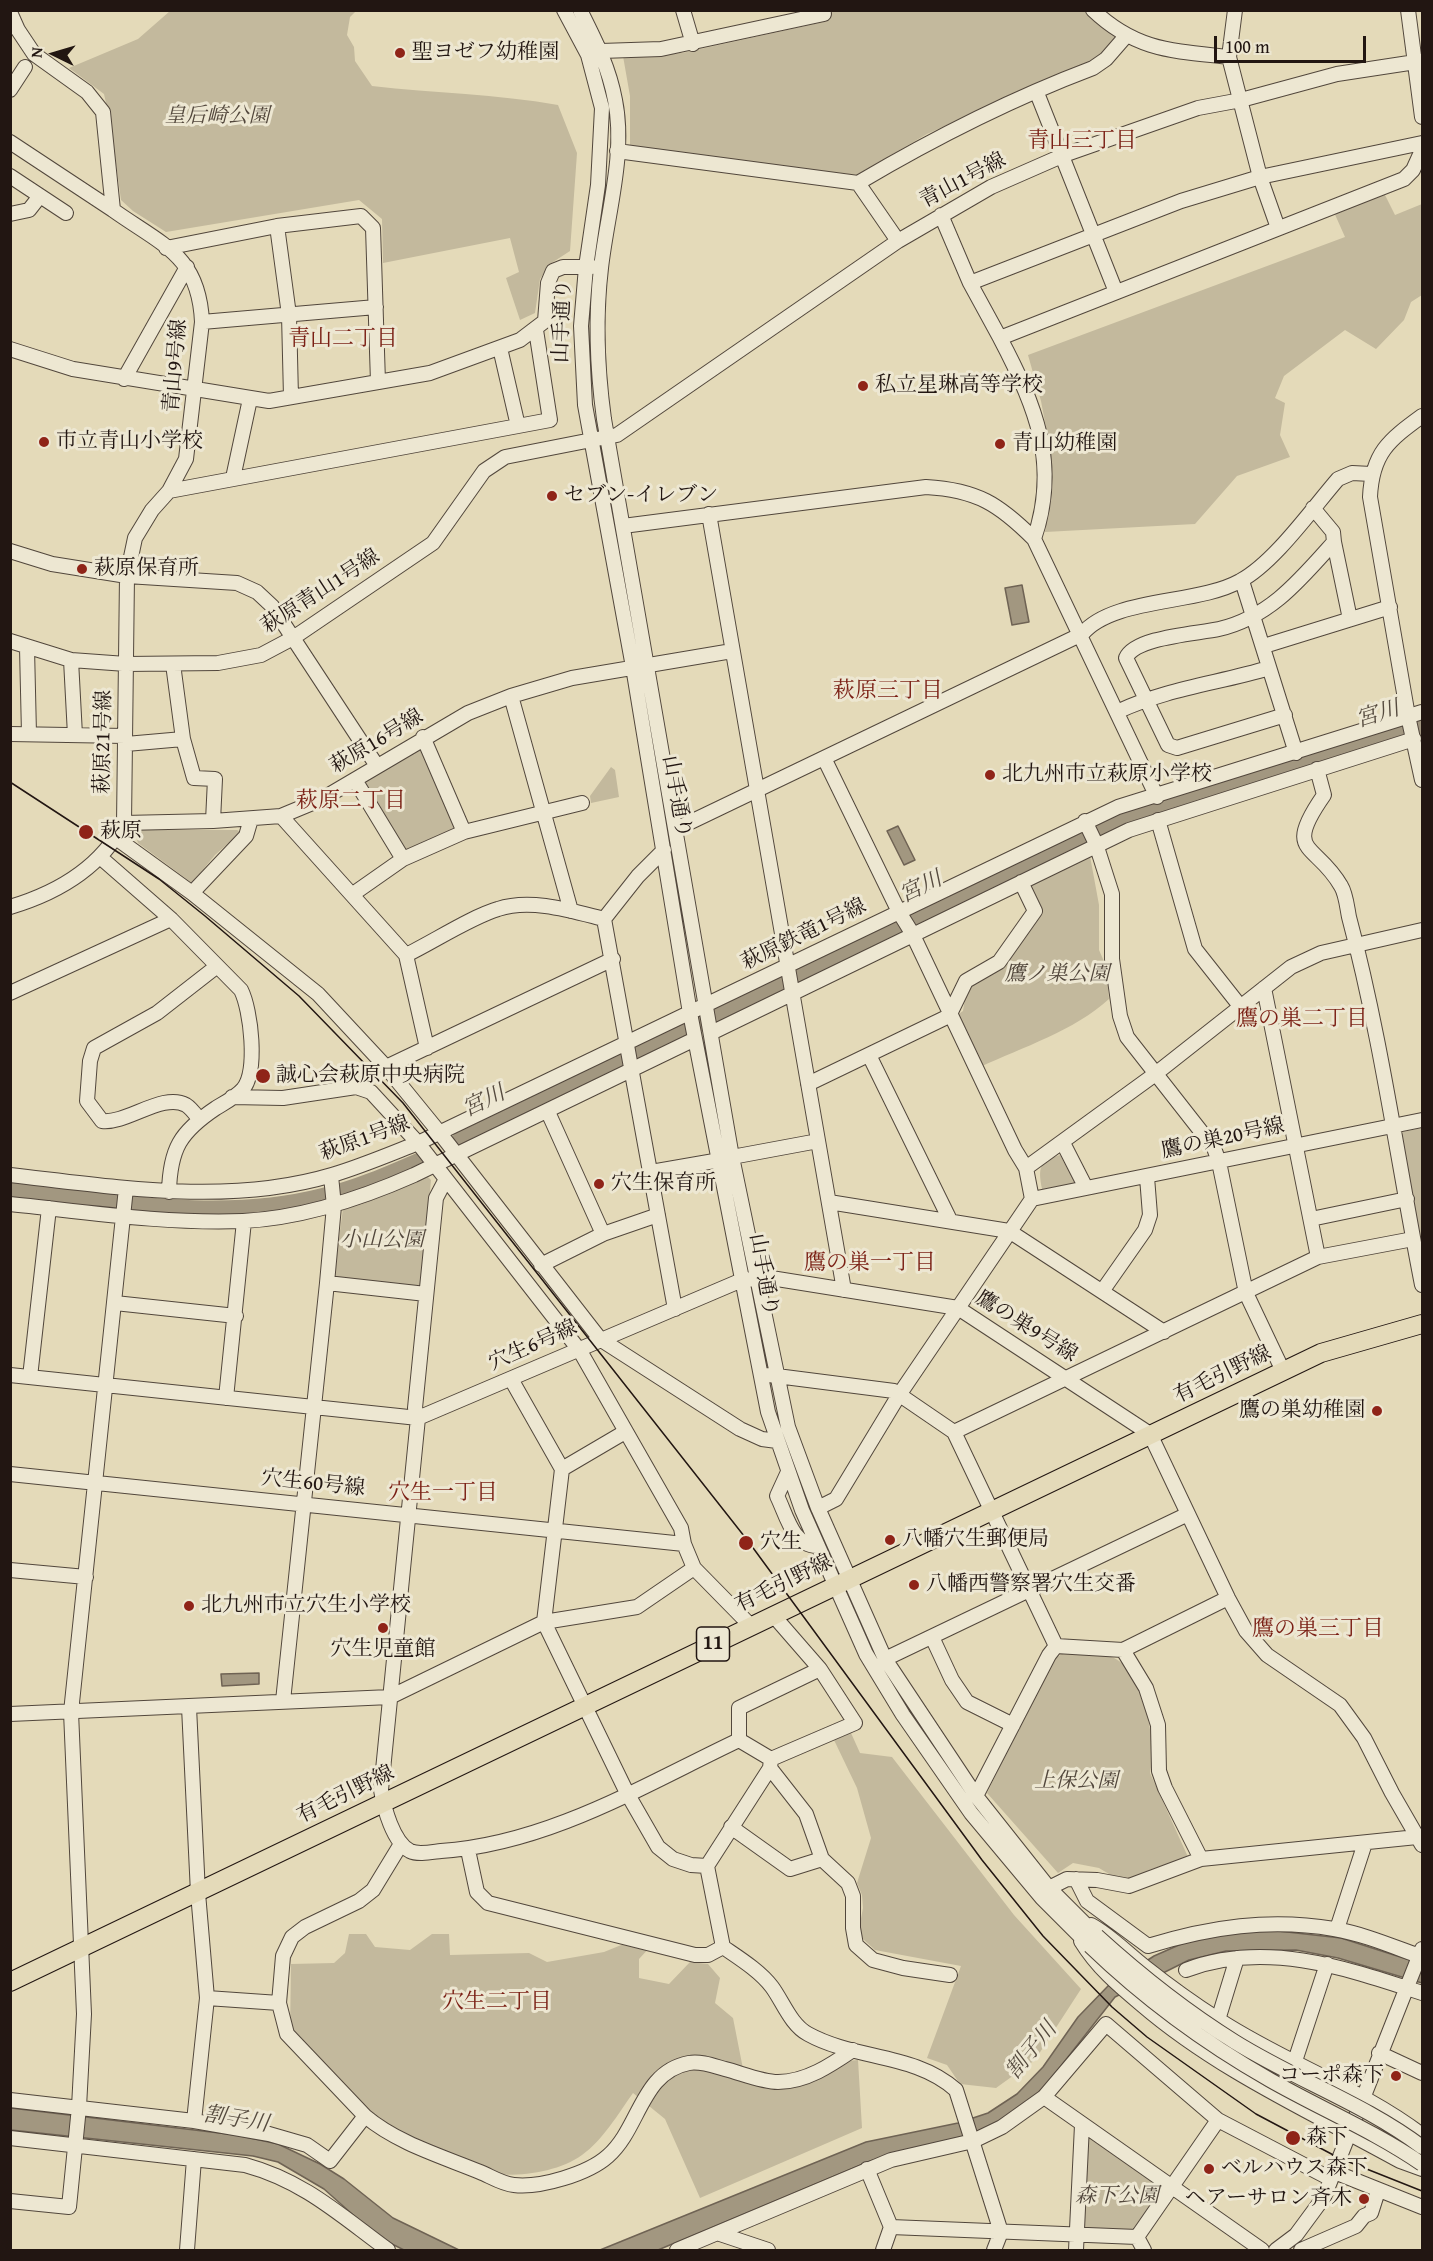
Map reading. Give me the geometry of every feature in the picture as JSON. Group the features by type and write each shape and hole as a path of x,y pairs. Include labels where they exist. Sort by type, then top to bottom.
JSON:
{"main road":[{"name":"有毛引野線","path":"10,1982 1282,1371 1321,1353 1422,1324"}],"street":[{"name":"山手通り","path":"564,10 594,53 602,108 602,138 581,326 581,367 592,438 676,829 710,1030 742,1280 759,1375 788,1472 777,1496 798,1540 807,1545 817,1546 842,1581"},
{"name":"山手通り","path":"580,10 594,53 616,102 617,151 601,267 597,354 623,526 664,850 690,1015 757,1278 788,1427 842,1581"},
{"path":"683,10 693,44"},
{"path":"594,53 661,50 693,44 824,14 823,10"},
{"path":"1093,10 1126,36 1156,49 1229,57"},
{"path":"1408,10 1419,61 1422,117"},
{"path":"1237,11 1229,57 1260,177 1278,228"},
{"path":"10,12 18,30 34,54 87,92 103,112 113,210"},
{"path":"617,151 858,183 953,129 1033,91 1037,93 1093,68 1106,59 1126,36"},
{"name":"青山1号線","path":"608,438 635,425 898,241 991,187 1064,155 1198,108 1241,100 1337,74 1419,61"},
{"path":"10,90 25,67"},
{"path":"1037,93 1064,155 1116,292"},
{"name":"青山9号線","path":"10,142 180,256 201,302 202,322 186,459 169,491 152,510 135,538 127,576 126,664"},
{"path":"970,283 1181,201 1260,177 1422,143"},
{"path":"1000,338 1404,179 1413,170 1422,150"},
{"path":"10,176 66,213"},
{"path":"858,183 898,241"},
{"path":"10,214 29,210 40,196"},
{"path":"941,215 970,283 1030,398 1043,444 1045,469 1044,512 1034,538"},
{"path":"166,248 277,226 361,216 373,228 378,382"},
{"path":"277,226 289,315 291,397"},
{"path":"124,379 187,267"},
{"path":"10,349 73,369 269,401 430,374 500,348 536,330 545,321 548,283 553,271 563,267 601,267"},
{"path":"202,322 376,307"},
{"path":"169,491 550,420 536,330"},
{"path":"500,348 518,426"},
{"path":"233,478 250,399"},
{"path":"1422,416 1392,437 1378,458 1371,474 1371,497 1408,716 1422,780"},
{"name":"萩原青山1号線","path":"10,641 71,660 126,664 218,663 261,655 293,638 433,543 484,471 505,457 592,438 608,438"},
{"path":"676,829 756,788 824,758 1082,634 1088,627 1131,608 1218,592 1242,580 1269,559 1338,479 1352,473 1371,474"},
{"path":"623,526 926,487 956,489 1006,511 1034,538 1119,711 1157,797"},
{"path":"1313,508 1333,532 1350,619"},
{"path":"709,514 843,1290"},
{"path":"1285,716 1177,748 1168,745 1126,658 1129,651 1142,644 1221,628 1255,618 1299,581 1334,542"},
{"path":"10,550 52,564 127,576 237,583 257,592 272,606 376,766"},
{"path":"1242,580 1296,753"},
{"path":"1264,646 1390,607"},
{"path":"27,648 29,734"},
{"name":"萩原16号線","path":"124,823 213,821 281,816 322,799 423,737 468,713 512,696 572,678 732,651"},
{"path":"71,660 75,735"},
{"name":"萩原21号線","path":"10,907 36,899 68,883 103,854 124,823 126,664"},
{"path":"173,664 183,739 194,778 215,778 213,821"},
{"path":"1119,711 1146,699 1226,681 1269,668"},
{"path":"512,696 571,911"},
{"name":"萩原鉄竜1号線","path":"706,1008 790,981 901,915 1091,833 1118,807 1157,797 1422,711"},
{"path":"10,734 75,735 126,740 183,739"},
{"path":"423,737 464,832"},
{"path":"710,1030 790,981 912,933 1021,882 1091,833 1158,820 1414,739"},
{"path":"818,1508 836,1499 899,1395 1032,1199 1026,1168 949,1016 912,933 824,758"},
{"path":"1317,770 1324,795 1308,818 1304,836 1308,851 1341,886 1356,943 1422,1285"},
{"path":"355,780 404,859"},
{"path":"353,894 404,859 464,832 582,803"},
{"path":"281,816 406,955 427,1048"},
{"path":"192,893 246,837 251,819"},
{"path":"1158,820 1195,949 1240,1006"},
{"path":"1091,833 1112,894 1112,959 1120,1016 1126,1037 1214,1148 1219,1162 1246,1293 1282,1371"},
{"path":"116,838 192,893 318,994 386,1068 439,1132 600,1339 740,1429 777,1441"},
{"path":"604,919 638,876 664,850"},
{"path":"103,854 241,990 247,1002 251,1029 249,1077 243,1089 199,1119 174,1149 169,1163 169,1192"},
{"path":"808,1084 949,1016 966,981 999,962 1035,911 1021,882"},
{"path":"406,955 498,909 525,905 571,911 604,919"},
{"path":"10,993 171,919"},
{"path":"604,919 675,1309"},
{"path":"1026,1168 1154,1075 1291,967 1321,952 1422,930"},
{"path":"386,1068 613,959"},
{"path":"199,1119 186,1105 174,1103 156,1105 112,1122 102,1121 87,1101 87,1085 94,1047 157,1013 216,967"},
{"path":"1264,988 1318,1257"},
{"name":"萩原1号線","path":"10,1175 126,1190 169,1192 261,1189 331,1176 418,1143 706,1008"},
{"path":"10,1204 185,1221 244,1221 334,1206 374,1193 436,1165 548,1112 695,1037"},
{"path":"869,1055 950,1220"},
{"path":"232,1097 283,1098 356,1087 371,1092 436,1165 580,1351 681,1528 684,1544 694,1568 750,1626"},
{"path":"548,1112 603,1234"},
{"name":"鷹の巣20号線","path":"1032,1199 1422,1120"},
{"path":"651,1172 818,1141"},
{"path":"1063,1143 1086,1188"},
{"path":"283,1701 302,1503 327,1283 334,1206 331,1176"},
{"path":"1103,1290 1145,1230 1150,1215 1147,1177"},
{"path":"446,1179 436,1198 415,1408 418,1418 410,1515 381,1790 383,1802 401,1844 412,1852 468,1850 561,1825 739,1740"},
{"path":"10,2201 69,2207 79,2108 84,2014 71,1712 126,1190"},
{"path":"1311,1219 1407,1199"},
{"path":"829,1202 1009,1231 1103,1290 1164,1332"},
{"path":"30,1377 49,1208"},
{"path":"542,1265 603,1234 658,1215"},
{"path":"226,1398 244,1221"},
{"path":"954,1432 1318,1257 1413,1239"},
{"name":"穴生6号線","path":"418,1418 580,1351 600,1339 742,1280 757,1278"},
{"name":"鷹の巣9号線","path":"757,1278 958,1308 1067,1377 1150,1434"},
{"path":"327,1283 426,1294"},
{"path":"115,1303 236,1316"},
{"path":"759,1375 894,1391 954,1432 1056,1646"},
{"path":"10,1376 418,1418"},
{"path":"512,1379 562,1469 544,1622 627,1793 658,1847 682,1862 707,1866"},
{"path":"562,1469 625,1432"},
{"path":"1046,1893 1067,1879 1097,1880 1129,1886 1201,1859 1365,1843 1420,1841 1364,1738 1340,1705 1267,1655 1246,1631 1150,1434"},
{"name":"穴生60号線","path":"10,1474 684,1544"},
{"path":"885,1659 1188,1514"},
{"path":"10,1714 390,1697 544,1622 637,1607 694,1568"},
{"path":"10,1576 11,1570 86,1576"},
{"path":"842,1581 885,1659 976,1796 1046,1893"},
{"path":"842,1581 866,1654 903,1715 971,1813 1143,1994 1227,2054 1280,2085 1390,2141 1422,2164"},
{"path":"1056,1646 1123,1650 1228,1598"},
{"path":"773,1615 820,1669 855,1723 771,1764 707,1866 723,1947 771,1985 796,2024 806,2033 853,2050 918,2066 940,2076 956,2090 1001,2232 994,2250"},
{"path":"932,1637 952,1680 967,1702 1013,1725"},
{"path":"976,1796 1049,1655 1056,1646"},
{"path":"1123,1650 1146,1688 1158,1725 1159,1771 1165,1788 1201,1859"},
{"path":"739,1740 739,1708 820,1669"},
{"path":"189,1707 198,1893 207,1998 194,2121"},
{"path":"739,1740 771,1764 806,1815 822,1859 848,1883 853,1896 856,1945 873,1960 903,1968 950,1975"},
{"path":"731,1827 790,1869 822,1859"},
{"path":"1337,1929 1365,1843"},
{"path":"401,1844 373,1890 359,1901 305,1927 292,1937 283,1956 279,2003 287,2034 365,2116 380,2128 415,2145 511,2185 534,2186 561,2179 608,2157 624,2135 654,2081 671,2070 689,2063 703,2063 778,2082 810,2076 853,2050"},
{"path":"468,1850 477,1892 488,1903 695,1955 708,1955 723,1947"},
{"path":"1076,1879 1087,1901 1148,1946 1184,1935 1264,1923 1337,1929 1421,1955 1379,2053 1324,2197 1296,2235 1276,2250"},
{"path":"1076,1925 1105,1933 1160,1979 1218,2020 1294,2064 1362,2098 1422,2135"},
{"path":"1076,1925 1095,1964 1160,2021 1275,2096 1349,2132 1400,2161 1422,2169"},
{"path":"1093,1941 1180,2006 1235,2043 1395,2127 1422,2147"},
{"path":"1218,2020 1237,1958"},
{"path":"1186,1970 1202,1964 1237,1958 1305,1959 1407,1985 1422,1993"},
{"path":"1294,2064 1327,1964"},
{"path":"207,1998 279,2003"},
{"path":"677,2250 720,2234 867,2169 1002,2127 1044,2097 1106,2024 1218,2120 1331,2175 1422,2207"},
{"path":"1379,2053 1422,2073"},
{"path":"1044,2097 1262,2250"},
{"path":"10,2100 194,2121 269,2134 307,2145 330,2161 365,2116"},
{"path":"1137,2237 1218,2120"},
{"path":"1076,2250 1082,2125"},
{"path":"10,2138 76,2142 244,2165 275,2173 318,2196 388,2250"},
{"path":"186,2250 194,2159"},
{"path":"867,2169 891,2227 883,2250"},
{"path":"1301,2250 1356,2226 1364,2216 1371,2214 1378,2191"},
{"path":"891,2227 1137,2237"},
{"path":"720,2234 768,2250"},
{"path":"1137,2237 1144,2250"}],"green space":[{"path":"825,10 1087,11 1116,38 1089,66 1063,74 927,134 857,175 630,147 630,96 623,56 682,53 828,21"},
{"name":"皇后崎公園","path":"170,11 356,11 350,17 347,35 354,47 355,61 372,86 489,96 558,105 577,153 570,251 550,264 540,279 535,313 520,320 506,278 519,272 510,238 383,263 382,219 359,200 166,232 133,211 121,200 104,94 69,68 138,39"},
{"path":"1383,191 1395,215 1422,204 1422,295 1411,302 1404,320 1376,349 1345,330 1284,376 1275,398 1285,403 1280,435 1290,457 1237,476 1195,524 1045,532 1051,454 1041,401 1028,355 1345,237 1333,210"},
{"path":"424,747 458,829 405,853 362,780"},
{"path":"611,767 615,770 619,797 591,803 590,796"},
{"path":"141,830 237,830 241,832 215,855 192,883 138,843 136,836"},
{"name":"鷹ノ巣公園","path":"1090,856 1099,905 1099,950 1106,966 1109,999 1064,1029 980,1067 957,1015 963,1011 967,986 1040,913 1029,884"},
{"path":"1422,1128 1422,1246 1401,1137 1403,1132"},
{"path":"1060,1155 1064,1162 1071,1166 1080,1184 1042,1189 1040,1171 1042,1166 1048,1160"},
{"name":"小山公園","path":"428,1177 431,1180 422,1286 419,1289 338,1281 334,1277 343,1208"},
{"name":"上保公園","path":"1064,1653 1100,1654 1114,1658 1128,1670 1136,1682 1147,1713 1150,1730 1152,1761 1150,1773 1188,1857 1149,1870 1135,1878 1119,1880 1099,1868 1073,1863 1058,1873 987,1793 1053,1659"},
{"path":"851,1733 860,1753 892,1757 1014,1915 1081,1989 1035,2060 996,2088 960,2084 947,2065 927,2058 961,1966 875,1950 863,1939 859,1929 863,1908 862,1895 857,1883 871,1838 857,1788 834,1740"},
{"path":"349,1934 366,1934 375,1947 410,1950 432,1934 449,1934 450,1955 529,1953 547,1962 604,1952 636,1939 651,1946 639,1959 639,1978 669,1984 690,1962 708,1964 720,1978 715,2003 733,2018 746,2084 779,2088 847,2061 858,2060 862,2128 700,2198 665,2119 633,2093 597,2142 573,2161 538,2172 514,2175 492,2174 381,2125 290,2032 291,1964 334,1963 345,1953"},
{"name":"森下公園","path":"1089,2137 1161,2188 1162,2192 1137,2228 1131,2231 1085,2230 1082,2225 1085,2139"}],"shaded area":[{"path":"1022,585 1029,622 1012,625 1005,588"},
{"path":"898,826 915,860 904,865 887,831"},
{"path":"259,1673 259,1684 222,1686 221,1674"},
{"path":"1269,1930 1341,1938 1422,1964 1422,1983 1338,1958 1296,1950 1226,1951 1189,1960 1115,1997 1039,2094 1021,2110 983,2131 870,2161 658,2250 600,2250 866,2142 958,2123 988,2113 1017,2094 1043,2067 1078,2017 1108,1986 1154,1956 1188,1941 1230,1933"},
{"path":"11,2108 236,2135 278,2144 320,2164 344,2179 393,2218 459,2250 404,2250 378,2237 324,2189 278,2162 253,2156 11,2130"}],"waterway":[{"name":"宮川","path":"460,1141 603,1072 685,1028 731,1011 1097,829 1148,810 1422,726"},
{"name":"宮川","path":"10,1191 167,1208 246,1209 285,1205 336,1194 421,1161"}],"tram line":[{"path":"10,782 159,879 205,916 299,996 403,1103 748,1541 982,1860 1043,1936 1112,2007 1147,2037 1256,2114 1339,2158 1422,2191"}],"place":[{"name":"聖ヨゼフ幼稚園","path":"400,53"},
{"name":"私立星琳高等学校","path":"863,386"},
{"name":"市立青山小学校","path":"44,442"},
{"name":"青山幼稚園","path":"1000,444"},
{"name":"セブン-イレブン","path":"552,496"},
{"name":"萩原保育所","path":"82,569"},
{"name":"北九州市立萩原小学校","path":"990,775"},
{"name":"萩原","path":"86,832"},
{"name":"誠心会萩原中央病院","path":"263,1076"},
{"name":"穴生保育所","path":"599,1184"},
{"name":"鷹の巣幼稚園","path":"1377,1411"},
{"name":"八幡穴生郵便局","path":"890,1540"},
{"name":"穴生","path":"746,1543"},
{"name":"八幡西警察署穴生交番","path":"914,1585"},
{"name":"北九州市立穴生小学校","path":"189,1606"},
{"name":"穴生児童館","path":"383,1628"},
{"name":"コーポ森下","path":"1396,2076"},
{"name":"森下","path":"1293,2138"},
{"name":"ベルハウス森下","path":"1209,2169"},
{"name":"ヘアーサロン斉木","path":"1364,2199"}],"district":[{"name":"青山三丁目","path":"1082,141"},
{"name":"青山二丁目","path":"343,339"},
{"name":"萩原三丁目","path":"888,691"},
{"name":"萩原二丁目","path":"351,801"},
{"name":"鷹の巣二丁目","path":"1302,1019"},
{"name":"鷹の巣一丁目","path":"870,1263"},
{"name":"穴生一丁目","path":"443,1493"},
{"name":"鷹の巣三丁目","path":"1318,1629"},
{"name":"穴生二丁目","path":"497,2002"}],"water label":[{"name":"割子川","path":"1032,2051"},
{"name":"割子川","path":"236,2120"}]}
